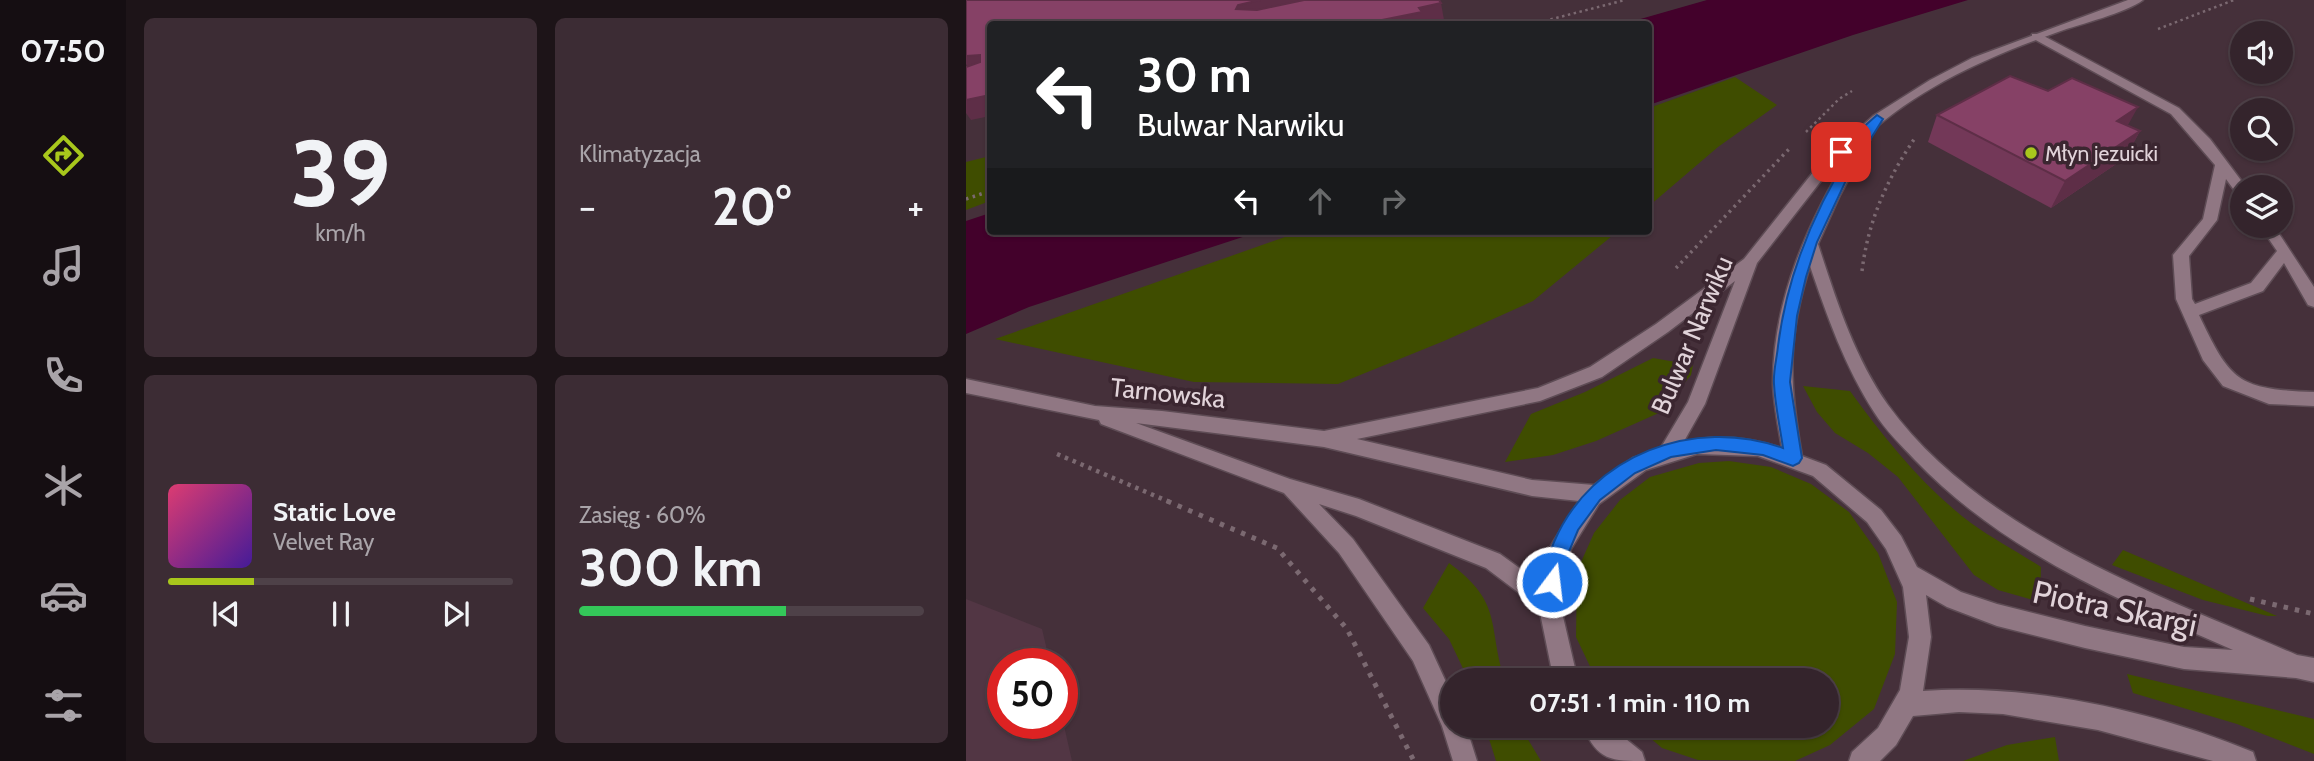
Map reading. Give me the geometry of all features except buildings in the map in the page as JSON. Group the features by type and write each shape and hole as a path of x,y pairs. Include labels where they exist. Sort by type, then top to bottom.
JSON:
{"main road":[{"name":"Bulwar Narwiku","path":"1669,450 1696,404 1750,262 1823,169 1877,119 1934,82 2036,36 2138,0"},
{"path":"2036,36 2175,111 2205,142 2230,175"},
{"name":"Bulwar Narwiku","path":"1793,458 1782,382 1789,316 1810,242 1844,172 1877,119"},
{"path":"2222,165 2210,220 2180,255 2184,299 2212,359 2229,381 2269,397 2314,399"},
{"path":"2276,238 2314,301"},
{"path":"1810,242 1853,360 1879,405 1929,465 2002,525 2080,568 2305,668"},
{"path":"2191,313 2256,286 2286,251"},
{"path":"1324,439 1540,394 1596,372 1669,323 1750,262"},
{"path":"966,386 1095,413"},
{"name":"Tarnowska","path":"1095,413 1162,418 1324,439 1532,488 1594,494"},
{"name":"Tarnowska","path":"1095,413 1147,436 1359,509 1493,561 1549,602"},
{"path":"1561,668 1553,650 1549,602 1555,561 1570,525 1594,494 1629,468 1669,450 1716,443 1764,448 1811,465 1856,495 1892,537 1911,575 1921,617 1920,662 1908,704 1876,751 1861,761"},
{"path":"1290,487 1346,545 1421,653 1440,694"},
{"name":"Piotra Skargi","path":"1911,575 1955,600 2085,637 2184,658 2305,668"},
{"path":"1908,704 1959,700 2003,702 2057,711 2098,718 2199,743 2244,761"},
{"path":"1458,738 1465,761"},
{"path":"1602,743 1633,761"}],"path":[{"path":"1544,21 1625,0"},
{"path":"2147,34 2234,0"},
{"path":"1866,282 1861,270 1876,209 1894,168 1921,131"},
{"path":"966,199 987,192"},
{"path":"1057,454 1277,548 1347,629 1414,761"}],"shaded area":[{"path":"1707,0 1968,0 1853,35 1652,104 1652,21 1634,21"},
{"path":"987,214 987,235 1249,235 1029,307 966,334 966,221"},
{"path":"966,599 1042,629 1046,648 987,648 987,739 1067,739 1072,761 966,761"}],"green space":[{"path":"1735,77 1777,105 1718,147 1652,203 1652,107"},
{"path":"987,157 987,202 966,210 966,162"},
{"path":"1291,235 1613,235 1533,301 1338,384 1194,382 995,339"},
{"path":"1653,358 1693,365 1691,375 1661,412 1596,441 1553,455 1505,462 1531,414 1585,392"},
{"path":"1803,386 1850,391 1891,444 1953,509 1988,535 2041,567 2040,602 1998,590 1974,575 1898,477 1868,453 1835,433 1817,412"},
{"path":"1729,461 1771,467 1811,484 1849,512 1878,553 1897,602 1895,654 1874,709 1839,738 1839,668 1591,668 1576,637 1577,571 1594,533 1620,500 1650,477 1699,463"},
{"path":"2123,550 2277,616 2203,600 2112,565"},
{"path":"1449,563 1466,577 1486,603 1502,668 1463,668 1449,639 1423,608"},
{"path":"2127,674 2314,719 2314,754 2237,724 2133,693"},
{"path":"2055,737 2059,761 1963,761 2007,745"},
{"path":"1489,738 1527,738 1541,761 1496,761"},
{"path":"1650,738 1839,738 1830,745 1795,761 1698,760 1662,748"}],"place":[{"name":"Młyn jezuicki","path":"2031,153"}],"route":[{"path":"1552,582 1555,561 1570,525 1594,494 1629,468 1669,450 1716,443 1764,448 1793,458 1782,382 1789,316 1810,242 1844,172 1877,119 1841,152"}]}
